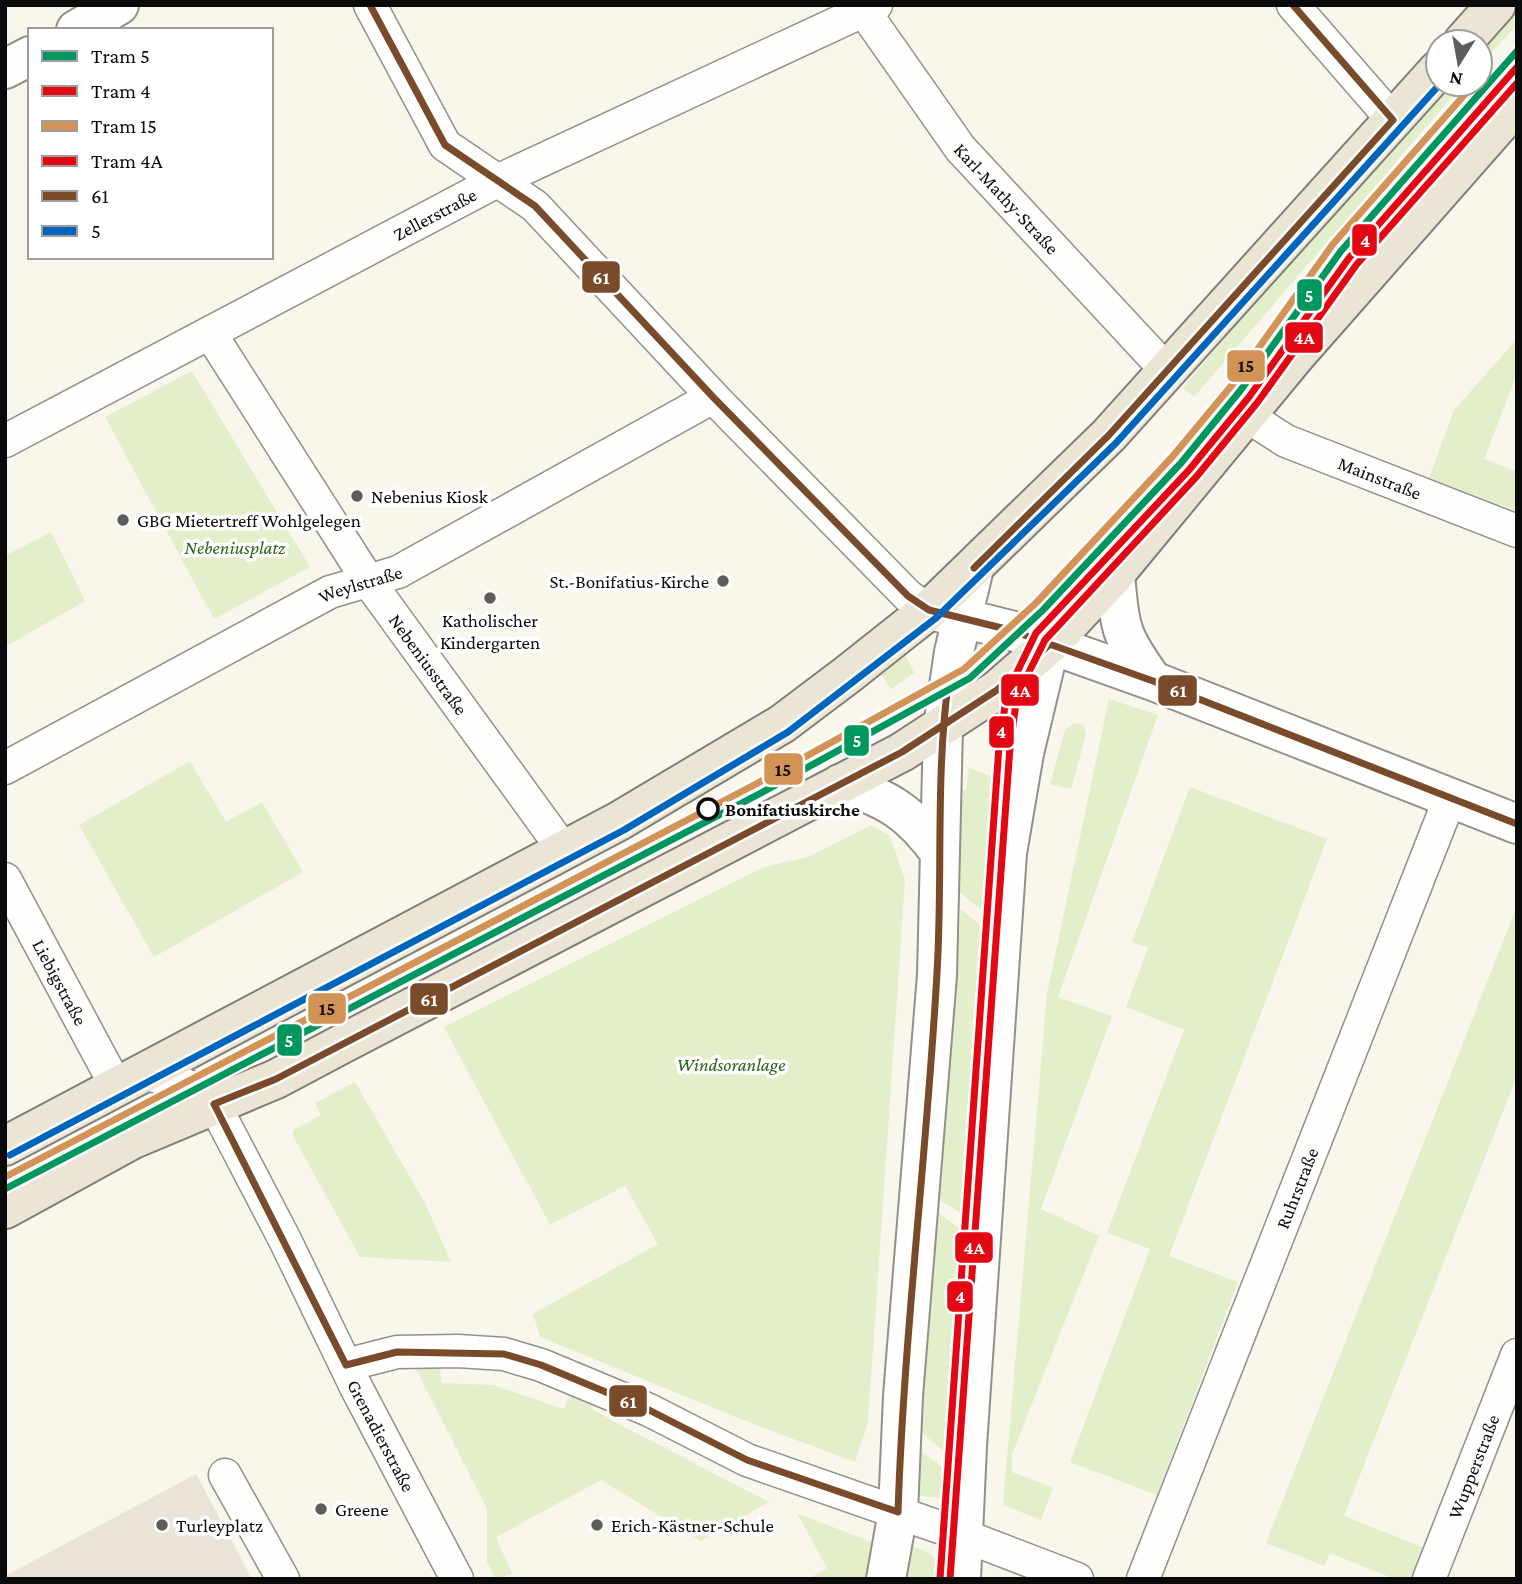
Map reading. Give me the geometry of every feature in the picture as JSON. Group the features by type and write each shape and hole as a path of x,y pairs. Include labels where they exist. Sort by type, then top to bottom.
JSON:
{"main road":[{"path":"1475,28 1496,5"},
{"path":"5,1146 121,1077 229,1029 619,821 782,724 946,613 974,568 1110,435 1424,86"},
{"path":"5,1209 131,1140 287,1073 840,784 943,727 997,690 1050,644 1115,574 1296,355 1517,104"}],"street":[{"path":"79,28 119,5"},
{"path":"370,5 445,145 535,206 713,397 908,596 946,613 1050,644 1153,681 1517,824"},
{"path":"1293,5 1393,120"},
{"name":"Zellerstraße","path":"5,441 497,181 870,8"},
{"name":"Karl-Mathy-Straße","path":"870,8 960,148 1168,372"},
{"path":"5,69 28,57"},
{"name":"Nebeniusstraße","path":"210,333 369,582 563,849"},
{"name":"Weylstraße","path":"5,768 330,592 398,572 713,397"},
{"name":"Mainstraße","path":"1247,416 1286,441 1517,531"},
{"path":"1115,574 1120,628 1128,647 1153,681"},
{"path":"886,1579 898,1512 902,1396 937,975 946,613"},
{"path":"961,1579 1007,853 1024,753 1050,644"},
{"path":"840,784 891,802 920,827 940,853"},
{"name":"Ruhrstraße","path":"1143,1579 1450,797"},
{"name":"Liebigstraße","path":"5,879 121,1077"},
{"name":"Grenadierstraße","path":"121,1077 181,1081 195,1088 214,1104 457,1579"},
{"path":"346,1365 397,1352 503,1354 541,1365 649,1410 747,1460 962,1535 1077,1579"},
{"name":"Wupperstraße","path":"1429,1579 1517,1355"},
{"path":"225,1475 284,1579"}],"green space":[{"path":"1517,5 1517,25 1494,50 1494,30"},
{"path":"1517,58 1517,68 1494,94 1494,85"},
{"path":"1434,98 1451,98 1194,397 1183,388 1327,216"},
{"path":"1482,98 1491,98 1410,191 1306,321 1300,317 1338,265"},
{"path":"1517,339 1517,374 1484,459 1517,472 1517,511 1429,478 1454,410"},
{"name":"Nebeniusplatz","path":"192,371 310,567 214,619 105,417"},
{"path":"51,532 85,601 5,647 5,556"},
{"path":"988,636 1026,650 963,700 972,647"},
{"path":"904,652 914,673 891,689 879,672"},
{"path":"1109,699 1158,715 1058,997 1112,1016 1041,1209 1099,1236 1012,1454 1012,1472 1053,1488 1041,1520 1003,1505 1047,994"},
{"path":"1074,723 1083,724 1086,735 1071,789 1050,784 1065,730"},
{"path":"190,761 226,822 262,802 303,872 154,957 79,825"},
{"path":"969,768 1004,781 985,913 950,884 957,790 966,790"},
{"path":"1190,787 1327,839 1169,1256 1238,1282 1157,1495 1070,1462 1150,1249 1107,1233 1184,1030 1126,1007 1148,948 1132,942"},
{"name":"Windsoranlage","path":"871,825 890,836 905,880 868,1422 855,1462 743,1420 540,1337 533,1314 658,1244 625,1186 550,1225 444,1027 764,867 808,857"},
{"path":"1517,906 1517,1076 1344,1516 1425,1548 1413,1579 1395,1579 1330,1553 1324,1566 1266,1543"},
{"path":"961,909 984,928 963,1178 968,1179 964,1215 940,1200"},
{"path":"355,1082 425,1203 451,1262 360,1257 293,1136 293,1130 321,1115 315,1103"},
{"path":"939,1213 964,1232 959,1440 948,1440 946,1453 915,1427 927,1242 936,1242"},
{"path":"439,1365 442,1383 493,1385 564,1409 571,1392 593,1401 591,1408 615,1422 769,1502 701,1541 601,1480 496,1537 512,1574 495,1579 487,1562 487,1509 415,1367"},
{"path":"921,1451 955,1477 947,1499 916,1495 911,1469 920,1469"},
{"path":"797,1513 874,1543 869,1579 808,1579 827,1568"},
{"path":"908,1546 928,1552 937,1561 945,1579 915,1579 898,1573"}],"shaded area":[{"name":"Turleyplatz","path":"196,1474 252,1579 5,1579 5,1576"}],"tram line":[{"name":"5","path":"5,1189 761,793 970,678 1043,610 1181,463 1240,391 1341,251 1517,51"},
{"name":"4","path":"940,1579 999,746 1007,693 1036,633 1189,470 1249,397 1349,258 1517,67"},
{"name":"4A","path":"950,1579 1010,747 1017,696 1045,640 1197,476 1257,403 1357,264 1517,83"},
{"name":"15","path":"5,1177 756,784 964,669 1036,603 1173,456 1232,385 1333,244 1462,98"}],"transit line":[{"name":"61","path":"370,5 445,145 535,206 713,397 908,596 929,610 1010,630 1153,681 1517,824"},
{"name":"61","path":"1293,5 1393,120"},
{"name":"5","path":"10,1155 624,830 788,732 936,618 1116,443 1427,98"},
{"name":"61","path":"974,568 1109,435 1393,120"},
{"name":"61","path":"214,1104 276,1079 902,752 997,690 1050,644"},
{"name":"61","path":"898,1512 905,1377 937,973 942,751 949,677"},
{"name":"61","path":"214,1104 346,1365"},
{"name":"61","path":"346,1365 397,1352 504,1354 541,1365 649,1410 747,1460 898,1512"}],"place":[{"name":"Nebenius Kiosk","path":"357,496"},
{"name":"GBG Mietertreff Wohlgelegen","path":"123,520"},
{"name":"St.-Bonifatius-Kirche","path":"723,581"},
{"name":"Katholischer Kindergarten","path":"490,598"},
{"name":"Bonifatiuskirche","path":"708,809"},
{"name":"Greene","path":"321,1509"},
{"name":"Turleyplatz","path":"162,1525"},
{"name":"Erich-Kästner-Schule","path":"597,1525"}]}
